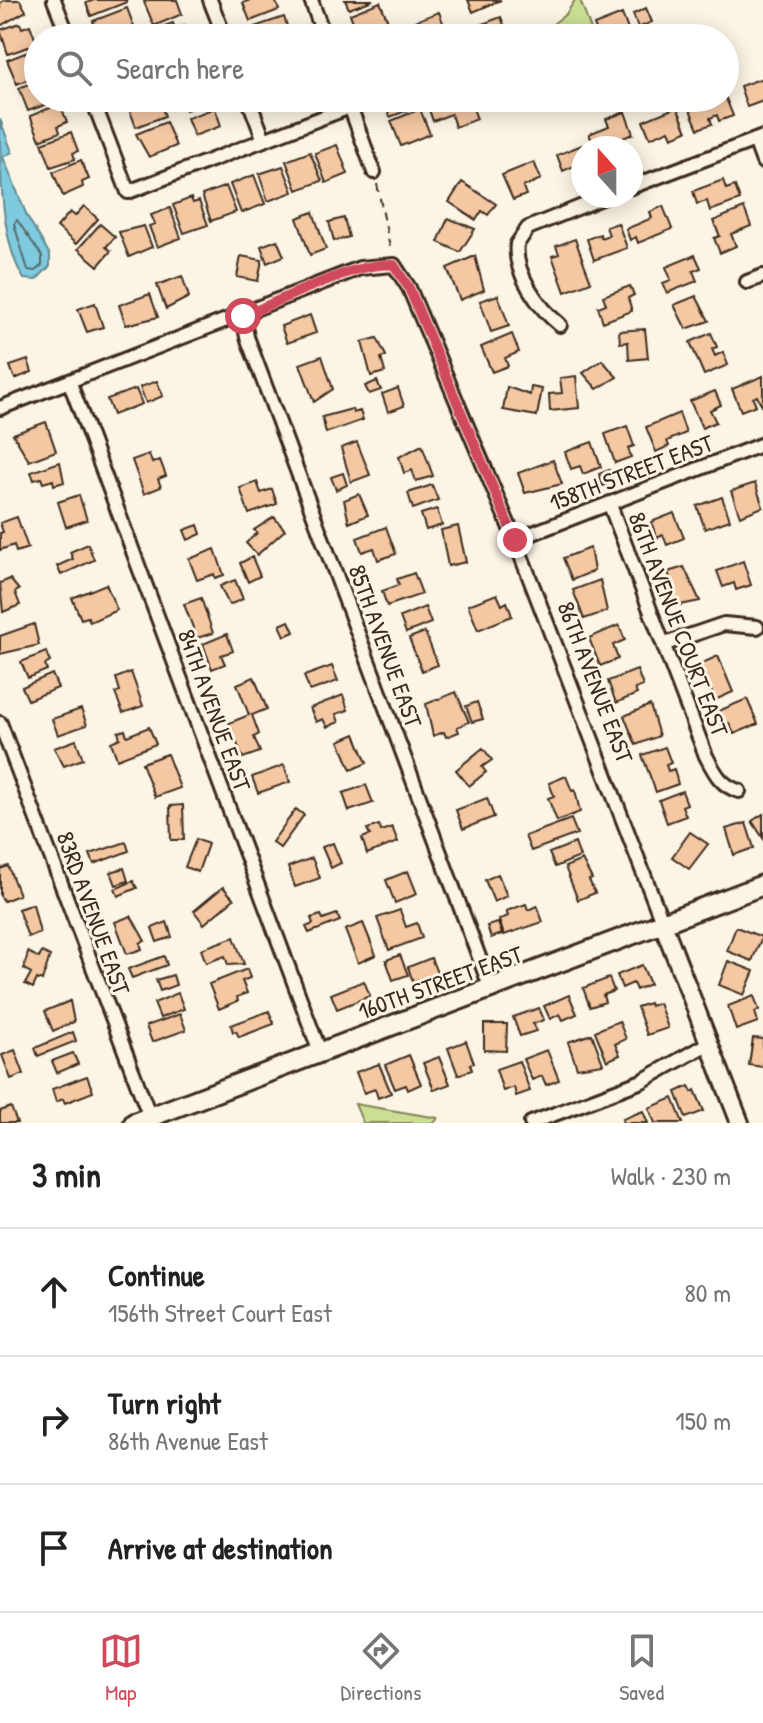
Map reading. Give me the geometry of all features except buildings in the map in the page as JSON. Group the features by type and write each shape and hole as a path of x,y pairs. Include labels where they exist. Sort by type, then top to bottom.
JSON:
{"main road":[{"name":"160TH STREET EAST","path":"142,1120 763,885"}],"street":[{"path":"54,0 63,24"},
{"path":"210,0 219,24"},
{"path":"311,0 320,24"},
{"path":"97,112 128,192 264,140 326,112"},
{"path":"253,112 264,140"},
{"path":"352,112 374,172"},
{"path":"643,182 759,138 763,162"},
{"path":"560,325 537,302 521,267 517,244 528,228 577,208"},
{"path":"0,408 360,268 382,263 394,265"},
{"name":"86TH AVENUE EAST","path":"394,265 409,288 515,540 740,1123"},
{"path":"747,282 763,276"},
{"name":"85TH AVENUE EAST","path":"243,316 247,337 491,989"},
{"name":"84TH AVENUE EAST","path":"70,383 320,1052"},
{"name":"158TH STREET EAST","path":"515,540 763,444"},
{"name":"86TH AVENUE COURT EAST","path":"610,505 706,756 717,777 729,788 739,791"},
{"path":"665,644 724,624 757,627"},
{"name":"83RD AVENUE EAST","path":"0,723 142,1120"},
{"path":"531,1123 642,1081 709,1043"}],"path":[{"path":"374,172 394,265"}],"green space":[{"path":"575,0 580,0 589,24 554,24"},
{"path":"355,1104 438,1118 434,1123 363,1123"}],"water":[{"path":"0,119 12,152 3,157 27,216 50,255 50,266 36,280 24,279 10,245 3,202"}],"route":[{"path":"243,316 360,268 382,263 394,265 409,288 515,540"}]}
